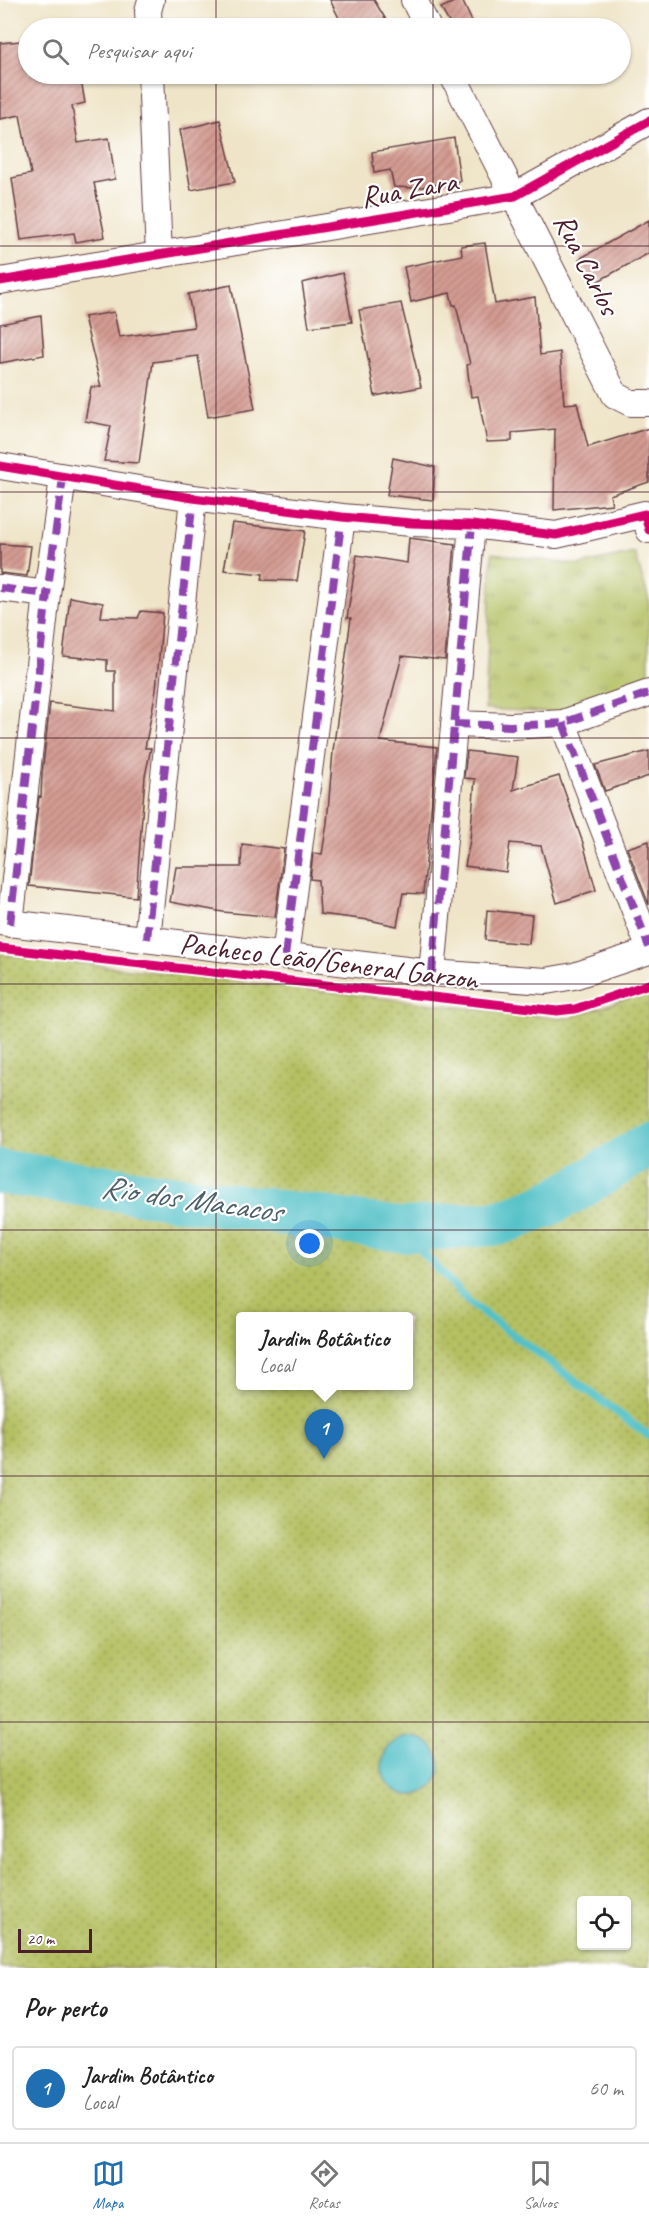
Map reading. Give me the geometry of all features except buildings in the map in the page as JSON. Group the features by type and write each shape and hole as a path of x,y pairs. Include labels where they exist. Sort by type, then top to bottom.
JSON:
{"street":[{"path":"148,18 151,0"},
{"path":"414,0 423,18"},
{"path":"151,84 159,255"},
{"name":"Rua Carlos","path":"457,84 615,394 631,403 649,403"},
{"name":"Rua Zara","path":"0,281 515,196 649,121"},
{"path":"0,466 193,498 342,517 472,525 556,535 648,519"},
{"path":"63,478 5,923 432,973 546,981 560,980 649,951"},
{"path":"147,939 193,498"},
{"path":"285,956 342,517"},
{"path":"432,973 472,525"},
{"path":"0,588 47,594"},
{"path":"454,724 511,726 563,723 649,693"},
{"path":"563,723 649,947"}],"green space":[{"path":"492,553 579,565 635,553 649,600 649,685 562,713 485,709"},
{"path":"0,954 555,1018 569,1018 649,991 649,1968 0,1968"}],"water":[{"path":"411,1737 422,1739 435,1750 440,1766 438,1777 427,1790 411,1795 400,1793 387,1782 382,1766 384,1755 395,1742"}],"waterway":[{"name":"Rio dos Macacos","path":"0,1172 402,1230 499,1223 543,1207 577,1189 649,1144"},
{"path":"402,1230 470,1303 649,1436"}],"marked path":[{"path":"10,924 47,594 63,478"},
{"path":"147,939 193,498"},
{"path":"285,956 342,517"},
{"path":"432,973 472,525"},
{"path":"0,588 47,594"},
{"path":"454,724 511,726 563,723 649,693"},
{"path":"563,723 649,947"}],"cycle path":[{"path":"0,281 515,196 649,121"},
{"path":"0,466 193,498 342,517 472,525 556,535 645,514 649,530"},
{"name":"Pacheco Leão/General Garzon","path":"0,948 557,1011 575,1009 649,984"}],"place":[{"name":"Jardim Botântico","path":"324,1459"}]}
